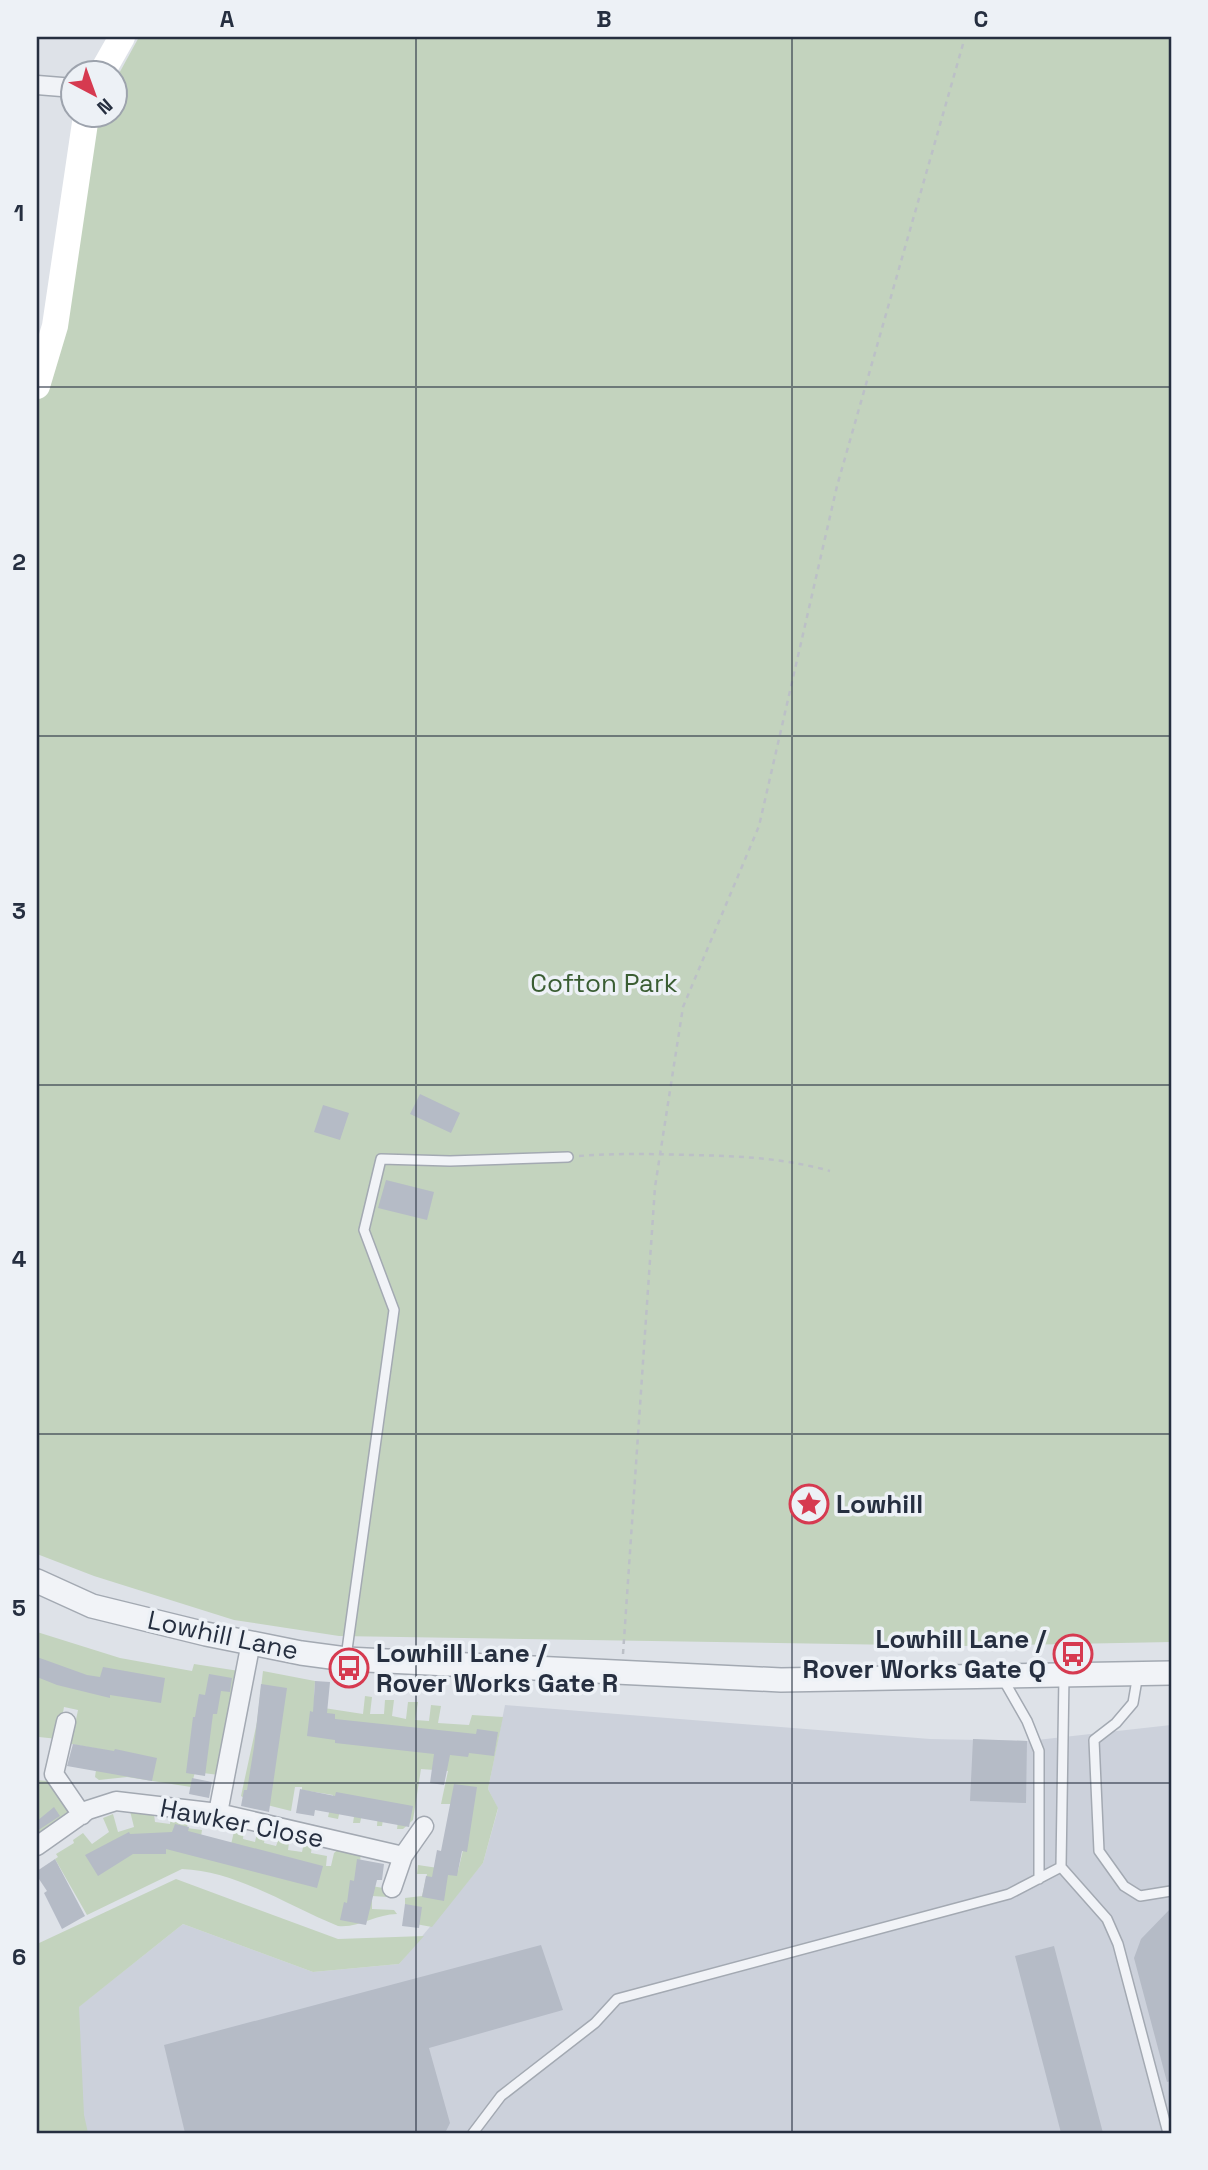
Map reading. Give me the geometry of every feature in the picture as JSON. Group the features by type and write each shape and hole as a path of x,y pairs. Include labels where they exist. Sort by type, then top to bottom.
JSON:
{"main road":[{"path":"109,60 122,37"},
{"path":"37,386 55,326 84,130"}],"street":[{"path":"37,85 60,87"},
{"name":"Lowhill Lane","path":"37,1581 92,1606 301,1653 346,1659 781,1680 1171,1673"},
{"path":"218,1813 251,1642"},
{"path":"66,1722 54,1774 82,1815"},
{"name":"Hawker Close","path":"37,1846 82,1815 116,1801 218,1813 403,1856"},
{"path":"392,1888 403,1856 424,1826"}],"lane":[{"path":"346,1659 394,1310 364,1230 381,1159 450,1161 568,1157"},
{"path":"1138,1673 1133,1703 1116,1723 1094,1740 1099,1851 1124,1886 1140,1896 1171,1891"},
{"path":"1064,1675 1061,1867 1107,1919 1118,1944 1168,2133"},
{"path":"1001,1676 1027,1721 1039,1751 1039,1879"},
{"path":"473,2133 501,2096 595,2023 617,1999 1009,1894 1061,1867"}],"path":[{"path":"622,1672 654,1201 684,1007 759,826 837,486 965,37"},
{"path":"568,1157 660,1154 740,1156 796,1162 830,1171"}],"shaded area":[{"path":"505,1705 930,1739 1028,1741 1171,1725 1171,2133 37,2133 37,2040 183,1924 313,1972 399,1964 483,1863 498,1809 488,1789"}],"green space":[{"name":"Cofton Park","path":"139,37 1171,37 1171,1642 963,1646 339,1636 234,1620 94,1576 37,1554 37,403 71,294 92,135 94,130 130,130 130,60 126,60"},
{"path":"37,1632 120,1658 192,1671 194,1664 239,1671 219,1775 195,1772 191,1787 127,1777 99,1780 95,1777 99,1749 71,1744 78,1710 64,1707 58,1739 39,1737 37,1747"},
{"path":"263,1671 315,1681 314,1696 325,1697 324,1708 363,1714 365,1696 372,1697 370,1714 384,1714 385,1700 394,1700 392,1716 406,1719 408,1702 418,1702 415,1720 429,1721 431,1705 441,1706 438,1723 469,1725 472,1715 503,1717 488,1789 498,1808 483,1863 432,1927 405,1922 405,1898 422,1896 427,1874 417,1874 418,1865 458,1871 474,1804 441,1804 448,1771 421,1769 413,1820 403,1829 397,1829 398,1821 383,1819 382,1826 377,1826 378,1812 362,1814 360,1823 353,1823 355,1810 340,1810 338,1819 328,1817 333,1795 302,1790 302,1787 295,1787 291,1811 247,1800 241,1796 257,1722"},
{"path":"37,1780 47,1781 69,1811 37,1834"},
{"path":"129,1807 153,1807 155,1822 170,1824 171,1812 189,1815 187,1828 202,1830 199,1849 229,1853 236,1823 244,1826 243,1839 255,1842 258,1828 266,1830 264,1843 276,1846 281,1833 290,1835 288,1850 302,1852 305,1838 313,1839 311,1853 327,1856 326,1866 331,1866 334,1853 339,1849 361,1852 358,1884 390,1889 392,1893 388,1897 372,1896 372,1909 394,1910 397,1914 354,1925 338,1926 223,1876 182,1869 87,1915 55,1859 58,1857 56,1854 74,1843 73,1840 83,1833 92,1844 109,1832 103,1818 113,1814 118,1832 134,1827"},
{"path":"176,1879 338,1939 424,1936 399,1964 313,1972 183,1924 79,2007 84,2115 88,2133 37,2133 37,1944"}],"building":[{"path":"420,1094 460,1113 451,1133 410,1114"},
{"path":"323,1105 349,1113 340,1140 314,1132"},
{"path":"386,1180 434,1192 427,1220 378,1208"},
{"path":"37,1657 87,1675 100,1677 103,1667 165,1678 161,1703 110,1695 110,1698 57,1685 37,1677"},
{"path":"209,1674 232,1678 230,1692 221,1691 217,1714 213,1714 205,1776 186,1773 193,1717 199,1694 205,1695"},
{"path":"315,1681 330,1682 327,1713 335,1714 335,1719 476,1734 477,1729 498,1732 494,1756 469,1753 468,1757 450,1755 444,1785 430,1783 434,1754 335,1743 335,1740 307,1736 310,1711 313,1712"},
{"path":"261,1684 287,1688 269,1812 241,1806 244,1790 247,1790"},
{"path":"973,1739 1027,1741 1026,1803 970,1801"},
{"path":"73,1744 157,1758 152,1781 67,1766"},
{"path":"192,1778 212,1782 209,1798 189,1794"},
{"path":"454,1784 477,1787 467,1852 462,1851 457,1876 448,1875 444,1901 422,1897 426,1876 432,1877 437,1850 441,1851"},
{"path":"300,1789 335,1796 336,1792 413,1806 409,1827 315,1810 314,1816 296,1813"},
{"path":"54,1807 60,1816 37,1831 37,1821"},
{"path":"175,1824 189,1827 188,1831 323,1866 317,1888 166,1849 166,1854 133,1854 98,1876 85,1855 129,1832 172,1832"},
{"path":"55,1859 85,1916 62,1929 44,1893 47,1891 37,1876 37,1871"},
{"path":"357,1859 384,1864 382,1880 377,1880 366,1925 340,1920 344,1902 347,1903 350,1880 354,1881"},
{"path":"405,1904 422,1907 419,1928 402,1926"},
{"path":"1171,1908 1171,2081 1167,2082 1134,1958 1141,1939"},
{"path":"541,1945 563,2010 429,2048 450,2123 445,2133 185,2133 164,2045"},
{"path":"1054,1946 1103,2133 1061,2133 1015,1956"}],"place":[{"name":"Lowhill","path":"809,1504"},
{"name":"Lowhill Lane / Rover Works Gate Q","path":"1073,1654"},
{"name":"Lowhill Lane / Rover Works Gate R","path":"349,1668"}]}
